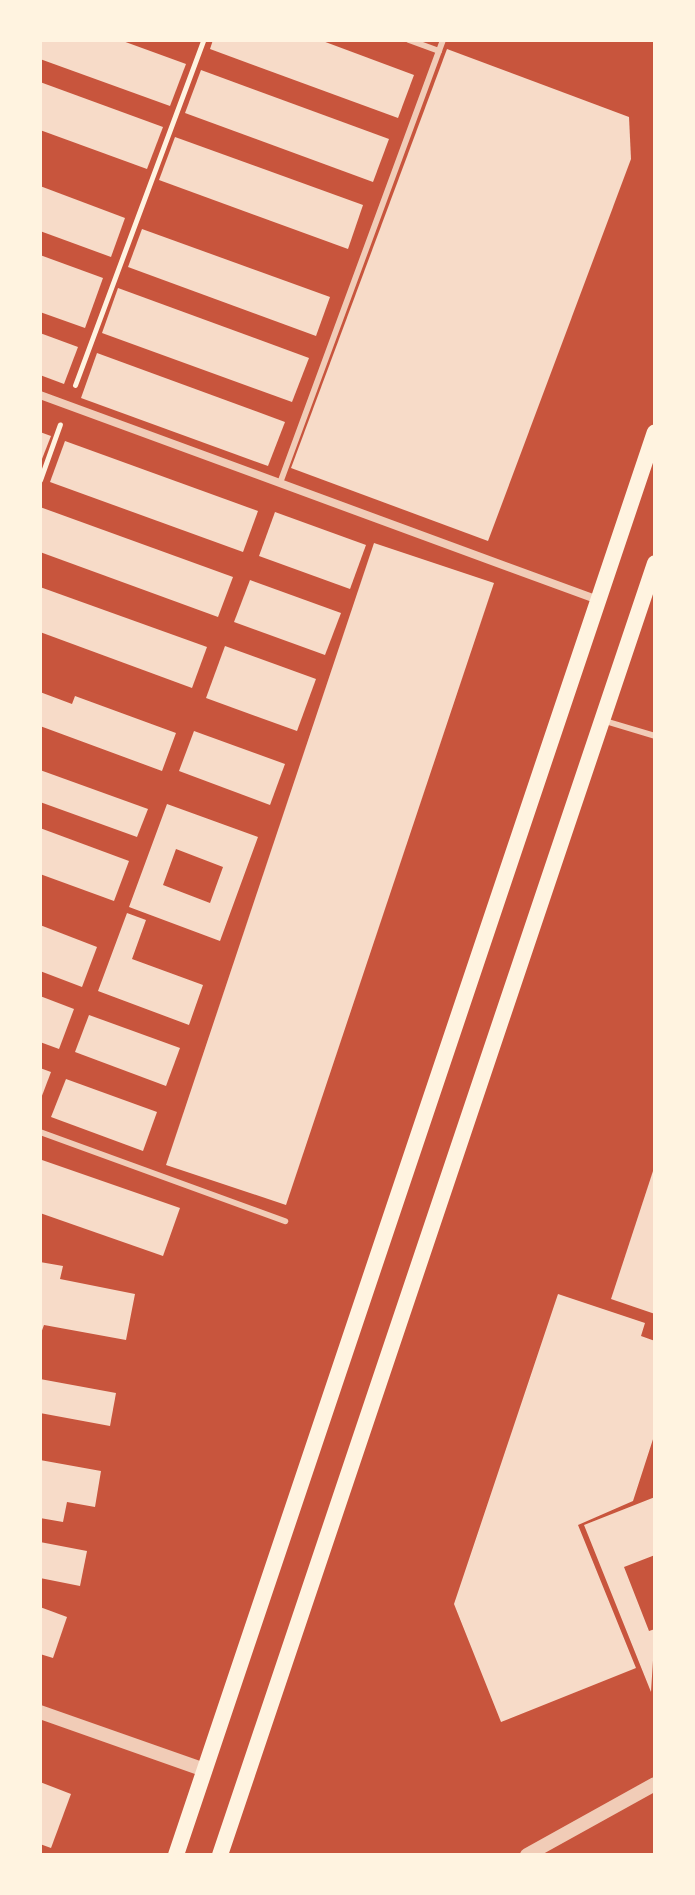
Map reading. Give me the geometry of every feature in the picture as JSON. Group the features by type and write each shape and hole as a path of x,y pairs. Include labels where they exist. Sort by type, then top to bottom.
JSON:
{"main road":[{"path":"176,1855 655,432"},
{"path":"220,1855 655,563"}],"street":[{"path":"40,395 599,600"},
{"path":"40,1712 205,1770"},
{"path":"527,1855 655,1784"}],"lane":[{"path":"409,40 439,51"},
{"path":"280,483 443,40"},
{"path":"602,720 655,736"},
{"path":"40,1132 285,1221"}],"path":[{"path":"40,480 203,40"}],"building":[{"path":"40,40 120,40 186,64 170,106 40,59"},
{"path":"213,40 320,40 414,75 398,118 210,49"},
{"path":"447,49 629,117 631,159 488,541 291,468"},
{"path":"201,70 389,139 373,182 185,113"},
{"path":"40,82 163,127 147,169 40,130"},
{"path":"175,137 363,205 348,249 159,180"},
{"path":"40,186 125,218 111,257 40,231"},
{"path":"142,229 330,297 316,336 128,267"},
{"path":"40,255 103,278 85,328 40,312"},
{"path":"118,288 309,358 292,402 102,333"},
{"path":"40,333 78,347 64,384 40,375"},
{"path":"97,353 285,422 268,466 81,398"},
{"path":"40,432 51,436 40,464"},
{"path":"65,441 258,511 243,552 50,482"},
{"path":"40,507 233,577 218,617 40,552"},
{"path":"275,512 366,545 350,589 259,556"},
{"path":"374,543 494,583 286,1205 166,1165"},
{"path":"250,580 341,613 325,655 234,622"},
{"path":"40,587 207,647 192,688 40,632"},
{"path":"225,646 316,679 297,731 206,698"},
{"path":"40,692 72,704 75,696 176,733 162,771 40,726"},
{"path":"194,731 285,764 270,805 179,771"},
{"path":"40,770 148,809 137,837 40,802"},
{"path":"167,804 258,837 220,941 129,907","holes":["176,849 223,867 210,903 163,885"]},
{"path":"40,828 129,861 114,901 40,874"},
{"path":"127,913 146,920 132,959 203,985 189,1025 98,991"},
{"path":"40,925 97,947 82,987 40,971"},
{"path":"40,996 74,1009 59,1049 40,1042"},
{"path":"89,1015 180,1048 166,1086 75,1052"},
{"path":"40,1068 51,1072 40,1101"},
{"path":"66,1079 157,1112 143,1151 51,1117"},
{"path":"42,1160 180,1208 163,1256 40,1213"},
{"path":"655,1168 655,1314 611,1299"},
{"path":"40,1262 63,1266 60,1279 135,1294 126,1340 44,1325 40,1336"},
{"path":"558,1294 645,1323 641,1336 655,1341 655,1433 633,1501 578,1525 636,1668 501,1722 454,1604"},
{"path":"40,1379 116,1393 110,1426 40,1413"},
{"path":"40,1460 101,1471 95,1507 67,1502 63,1522 40,1518"},
{"path":"655,1497 655,1555 624,1567 649,1631 655,1629 651,1692 584,1525"},
{"path":"40,1542 87,1551 80,1586 40,1578"},
{"path":"40,1607 67,1617 53,1658 40,1654"},
{"path":"40,1782 71,1794 51,1848 40,1844"}]}
